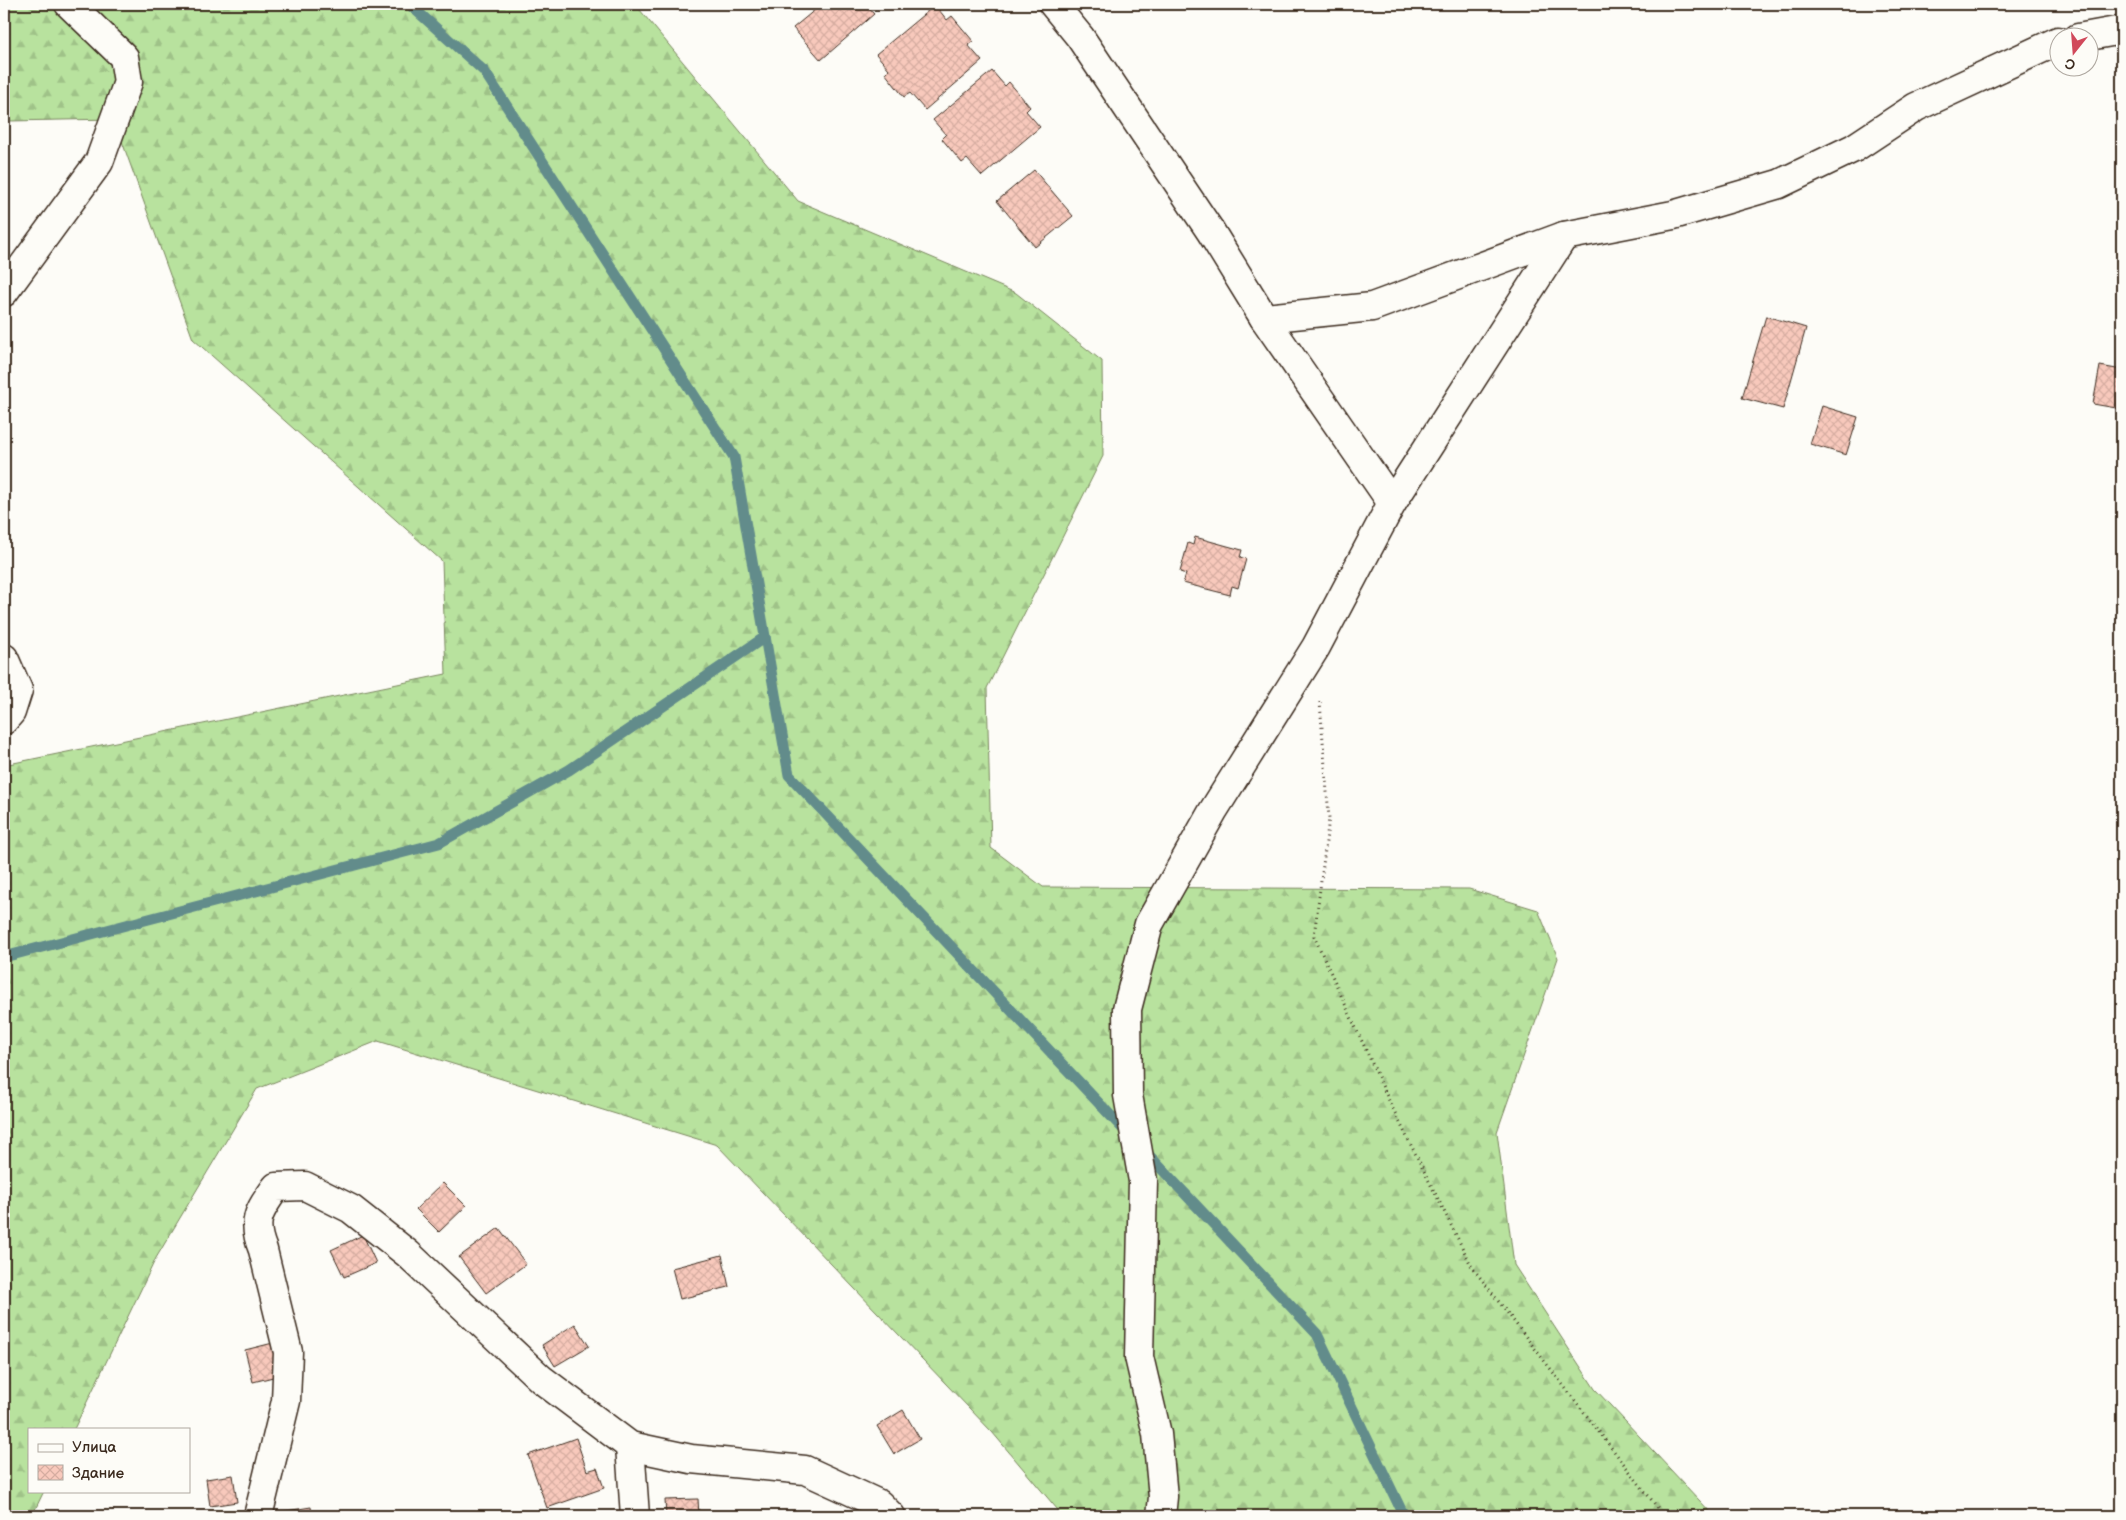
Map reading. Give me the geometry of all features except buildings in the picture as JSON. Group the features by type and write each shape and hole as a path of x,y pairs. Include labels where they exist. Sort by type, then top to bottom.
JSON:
{"street":[{"path":"4,292 99,162 128,82 124,57 69,4"},
{"path":"1053,4 1080,37 1211,232 1264,318 1392,503"},
{"path":"2098,34 2122,30"},
{"path":"1264,318 1372,307 1564,236 1673,215 1779,184 1854,148 1916,107 2048,46"},
{"path":"1161,1516 1163,1496 1157,1434 1139,1357 1143,1181 1128,1095 1128,1009 1149,924 1213,811 1316,647 1392,503 1564,236"},
{"path":"4,658 18,690 11,712 4,720"},
{"path":"258,1516 286,1401 288,1352 263,1250 256,1234 259,1211 276,1187 305,1186 351,1209 408,1254 541,1379 630,1446 690,1459 805,1470 879,1504 891,1516"},
{"path":"630,1446 635,1516"}],"path":[{"path":"1316,647 1330,818 1314,936 1391,1105 1472,1267 1664,1516"}],"green space":[{"path":"4,4 635,4 798,201 1016,293 1102,361 1103,456 987,688 991,848 1043,887 1469,889 1538,910 1558,958 1497,1132 1514,1265 1595,1389 1714,1516 1063,1516 992,1432 717,1145 378,1041 257,1089 156,1258 74,1428 28,1428 28,1492 44,1492 32,1516 4,1516 4,765 446,674 442,561 193,339 114,119 9,121 4,115"}],"waterway":[{"path":"409,4 484,71 734,457 789,775 1128,1134"},
{"path":"4,957 439,843 569,770 765,637"},
{"path":"1143,1149 1317,1334 1404,1516"}]}
